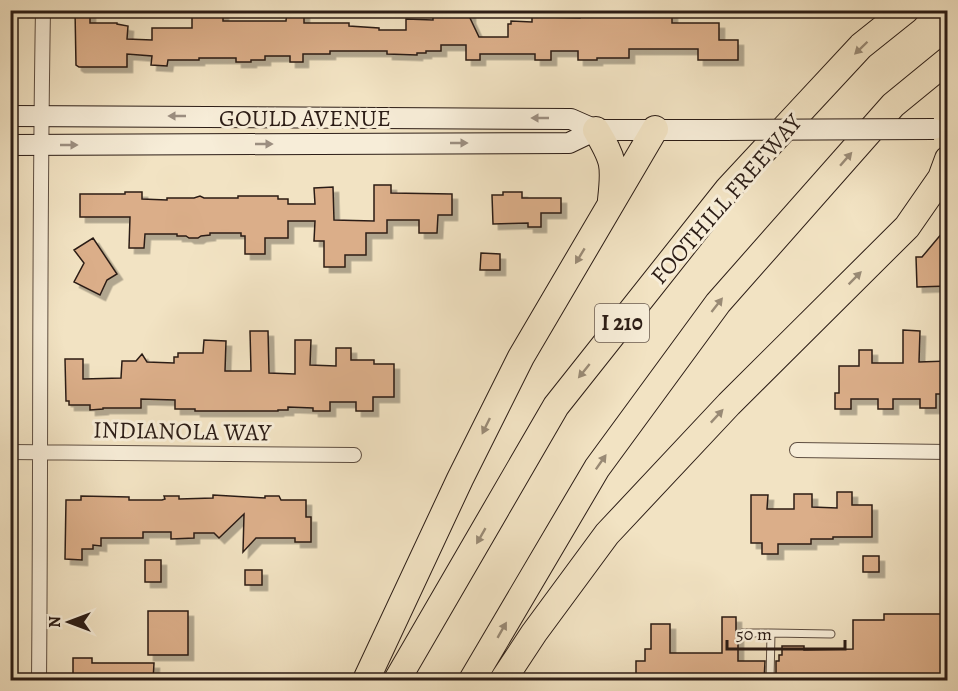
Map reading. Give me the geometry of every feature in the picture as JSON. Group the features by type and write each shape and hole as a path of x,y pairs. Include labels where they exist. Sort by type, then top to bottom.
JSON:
{"highway":[{"name":"FOOTHILL FREEWAY","path":"397,681 556,406 728,189 861,46 906,10"},
{"name":"I 210","path":"472,681 597,468 718,303 893,105 948,60"},
{"path":"366,681 460,479 520,357 655,129"},
{"path":"596,130 610,153 615,172 611,206"},
{"path":"503,681 534,633 607,534 729,404 907,227 941,178 948,159"}],"street":[{"path":"39,681 43,10"},
{"name":"GOULD AVENUE","path":"10,116 571,118 596,130"},
{"name":"GOULD AVENUE","path":"10,145 569,143 596,130 941,130"},
{"path":"797,450 948,452"},
{"name":"INDIANOLA WAY","path":"10,452 354,455"}],"lane":[{"path":"743,633 831,634"},
{"path":"770,681 771,633"}],"building":[{"path":"75,10 90,10 90,23 117,23 128,26 127,39 152,40 152,28 192,28 192,15 205,15 205,10 223,10 223,21 286,21 287,10 304,10 304,23 349,23 349,26 379,28 379,30 406,30 406,19 433,20 433,11 470,10 470,18 479,37 508,37 508,24 511,24 511,21 532,22 532,10 547,10 547,17 580,18 580,14 633,14 653,13 653,10 672,10 672,23 719,23 719,40 738,40 738,60 698,60 698,49 629,49 629,58 578,60 578,51 551,51 551,60 535,60 535,54 480,54 480,60 466,60 466,45 441,45 441,51 426,51 426,53 417,53 417,55 387,54 387,51 330,51 330,54 303,54 303,62 290,62 290,56 265,56 265,60 251,60 251,62 236,62 236,58 168,60 167,66 151,65 152,56 127,54 127,67 79,67 76,65"},
{"path":"374,185 391,185 391,193 452,194 452,215 438,215 437,233 419,233 419,220 387,220 387,233 366,233 366,255 345,255 345,267 324,267 324,241 314,241 315,221 288,221 288,238 265,238 265,254 245,254 245,236 241,236 241,233 210,233 210,235 198,238 177,236 177,234 145,234 144,248 129,248 130,217 80,217 80,194 142,192 142,199 167,200 167,198 200,196 238,198 238,196 278,196 278,199 288,199 288,204 315,204 314,188 333,187 334,220 374,221"},
{"path":"503,192 522,192 522,198 561,198 561,213 541,213 541,227 528,227 528,223 493,224 492,195 503,195"},
{"path":"948,226 948,286 917,287 916,257 922,257"},
{"path":"93,238 117,274 107,280 100,295 74,282 84,263 74,250"},
{"path":"481,253 500,254 500,270 480,270"},
{"path":"903,330 920,331 919,362 948,361 948,394 936,394 936,408 920,408 920,399 893,399 893,409 878,409 878,399 851,399 851,409 835,409 835,393 839,393 839,366 859,366 859,350 872,350 872,363 903,363"},
{"path":"250,331 268,331 269,373 295,374 295,340 311,340 310,365 336,366 336,348 351,348 351,360 374,360 374,364 394,364 394,397 373,397 373,411 356,411 356,402 330,402 330,411 288,407 288,410 278,411 195,411 195,409 175,409 175,400 141,399 141,408 90,410 90,405 69,405 69,401 66,401 65,359 83,359 83,379 121,378 122,361 136,361 142,354 147,362 174,363 174,357 178,357 178,353 203,353 204,340 226,341 225,371 251,371"},
{"path":"837,492 852,492 852,505 872,505 872,537 833,537 833,539 811,539 811,544 778,544 778,554 762,554 762,543 751,543 751,495 768,495 767,509 794,509 794,494 812,494 812,507 837,508"},
{"path":"213,495 265,498 265,496 279,496 281,500 306,500 306,517 311,517 311,542 295,542 295,538 256,538 243,552 244,514 219,538 214,533 194,533 194,538 171,539 171,532 143,532 143,538 101,538 101,546 93,545 93,549 82,549 82,560 65,559 66,500 81,500 81,496 162,500 165,499 164,496 179,496 179,499 213,498"},
{"path":"863,556 879,556 879,572 863,572"},
{"path":"145,560 161,560 161,582 145,582"},
{"path":"245,570 262,570 262,585 245,585"},
{"path":"148,611 188,611 188,655 148,655"},
{"path":"884,614 948,614 948,681 776,681 776,661 779,661 779,655 782,655 782,646 804,646 804,650 853,649 853,620 884,620"},
{"path":"722,617 736,617 738,661 765,661 764,681 636,681 636,661 645,661 645,649 651,649 651,624 670,624 670,653 722,653"},
{"path":"73,658 92,658 92,663 154,663 153,681 93,681 93,676 73,676"}]}
